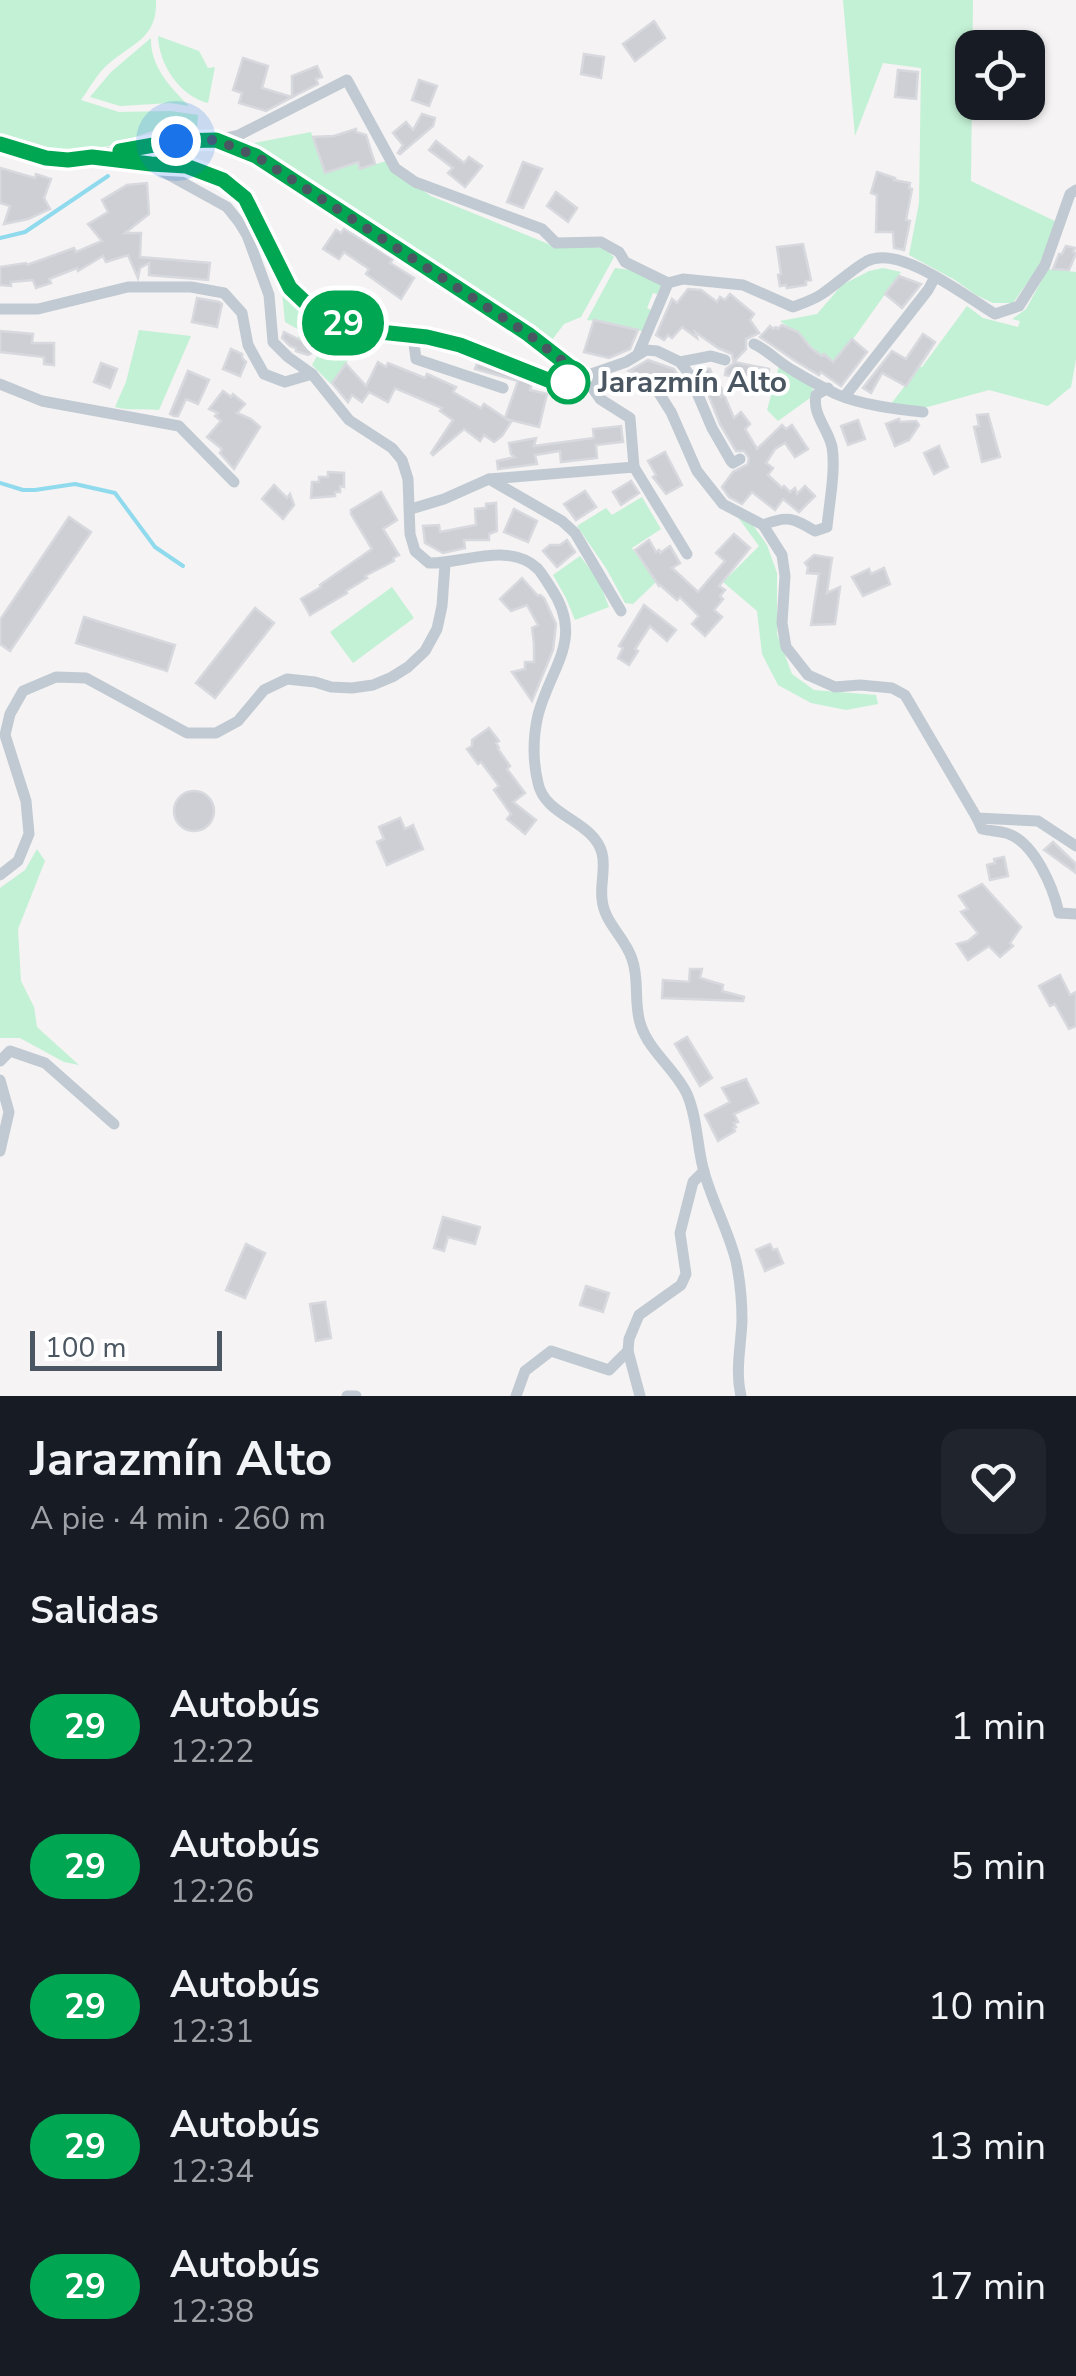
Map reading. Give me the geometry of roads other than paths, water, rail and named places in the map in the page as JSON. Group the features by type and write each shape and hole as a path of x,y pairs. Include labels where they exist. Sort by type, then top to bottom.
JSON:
{"street":[{"path":"0,144 46,158 68,160 176,141 216,140 239,135 347,80 396,168 415,182 542,230 556,242 602,242 620,252 624,262 668,283 684,279 743,285 793,307 818,297 871,259 892,258 935,277 995,314 1019,306 1045,265 1070,194 1076,190"},
{"path":"216,140 256,156 528,334 586,380 600,400 630,418 634,467 687,554"},
{"path":"92,157 186,166 223,180 245,198 290,288 311,308 361,330 427,337 483,352 548,380 632,380 657,390 704,479 723,504 763,525 782,555 786,647 808,675 836,687 892,688 905,695 982,829 1009,834 1028,846 1054,893 1059,913 1076,914"},
{"path":"151,164 227,207 240,222 269,295 274,342 312,374 349,420 392,448 402,460 408,478 410,534 415,551 429,563 499,555 522,559 537,568 558,600 567,634 538,716 534,752 539,788 545,800 592,836 602,852 602,899 607,918 632,958 637,1013 643,1031 686,1090 704,1172 736,1262 742,1302 740,1396"},
{"path":"845,396 935,277"},
{"path":"638,354 668,283"},
{"path":"0,309 38,309 128,286 191,287 224,293 242,314 248,345 264,374 285,382 312,374"},
{"path":"412,336 416,359 504,388"},
{"path":"754,344 794,371 845,396 892,409 923,412"},
{"path":"586,380 646,350 658,350 680,362 690,374 712,428 731,461 740,459"},
{"path":"680,362 710,356 725,360"},
{"path":"0,384 42,401 179,426 234,482"},
{"path":"763,525 780,518 794,519 815,531 826,527 833,452 814,404 816,395 828,388"},
{"path":"411,509 489,479 634,467"},
{"path":"489,479 562,520 575,532 621,611"},
{"path":"0,875 18,862 29,834 26,802 5,735 10,714 24,691 56,677 86,678 187,733 216,733 238,721 264,690 287,679 352,688 392,678 408,667 425,651 437,629 445,564"},
{"path":"977,818 1038,821 1076,846"},
{"path":"0,1061 10,1051 45,1063 114,1124"},
{"path":"0,1080 9,1112 0,1150"},
{"path":"640,1396 628,1350 629,1339 638,1315 681,1285 686,1274 680,1233 693,1182 704,1172"},
{"path":"516,1396 525,1371 551,1351 609,1370 628,1350"},
{"path":"348,1396 356,1396"}],"waterway":[{"path":"0,238 25,232 108,176"},
{"path":"0,483 23,490 75,484 115,493 155,547 183,566"}],"place":[{"name":"Jarazmín Alto","path":"568,382"}]}
